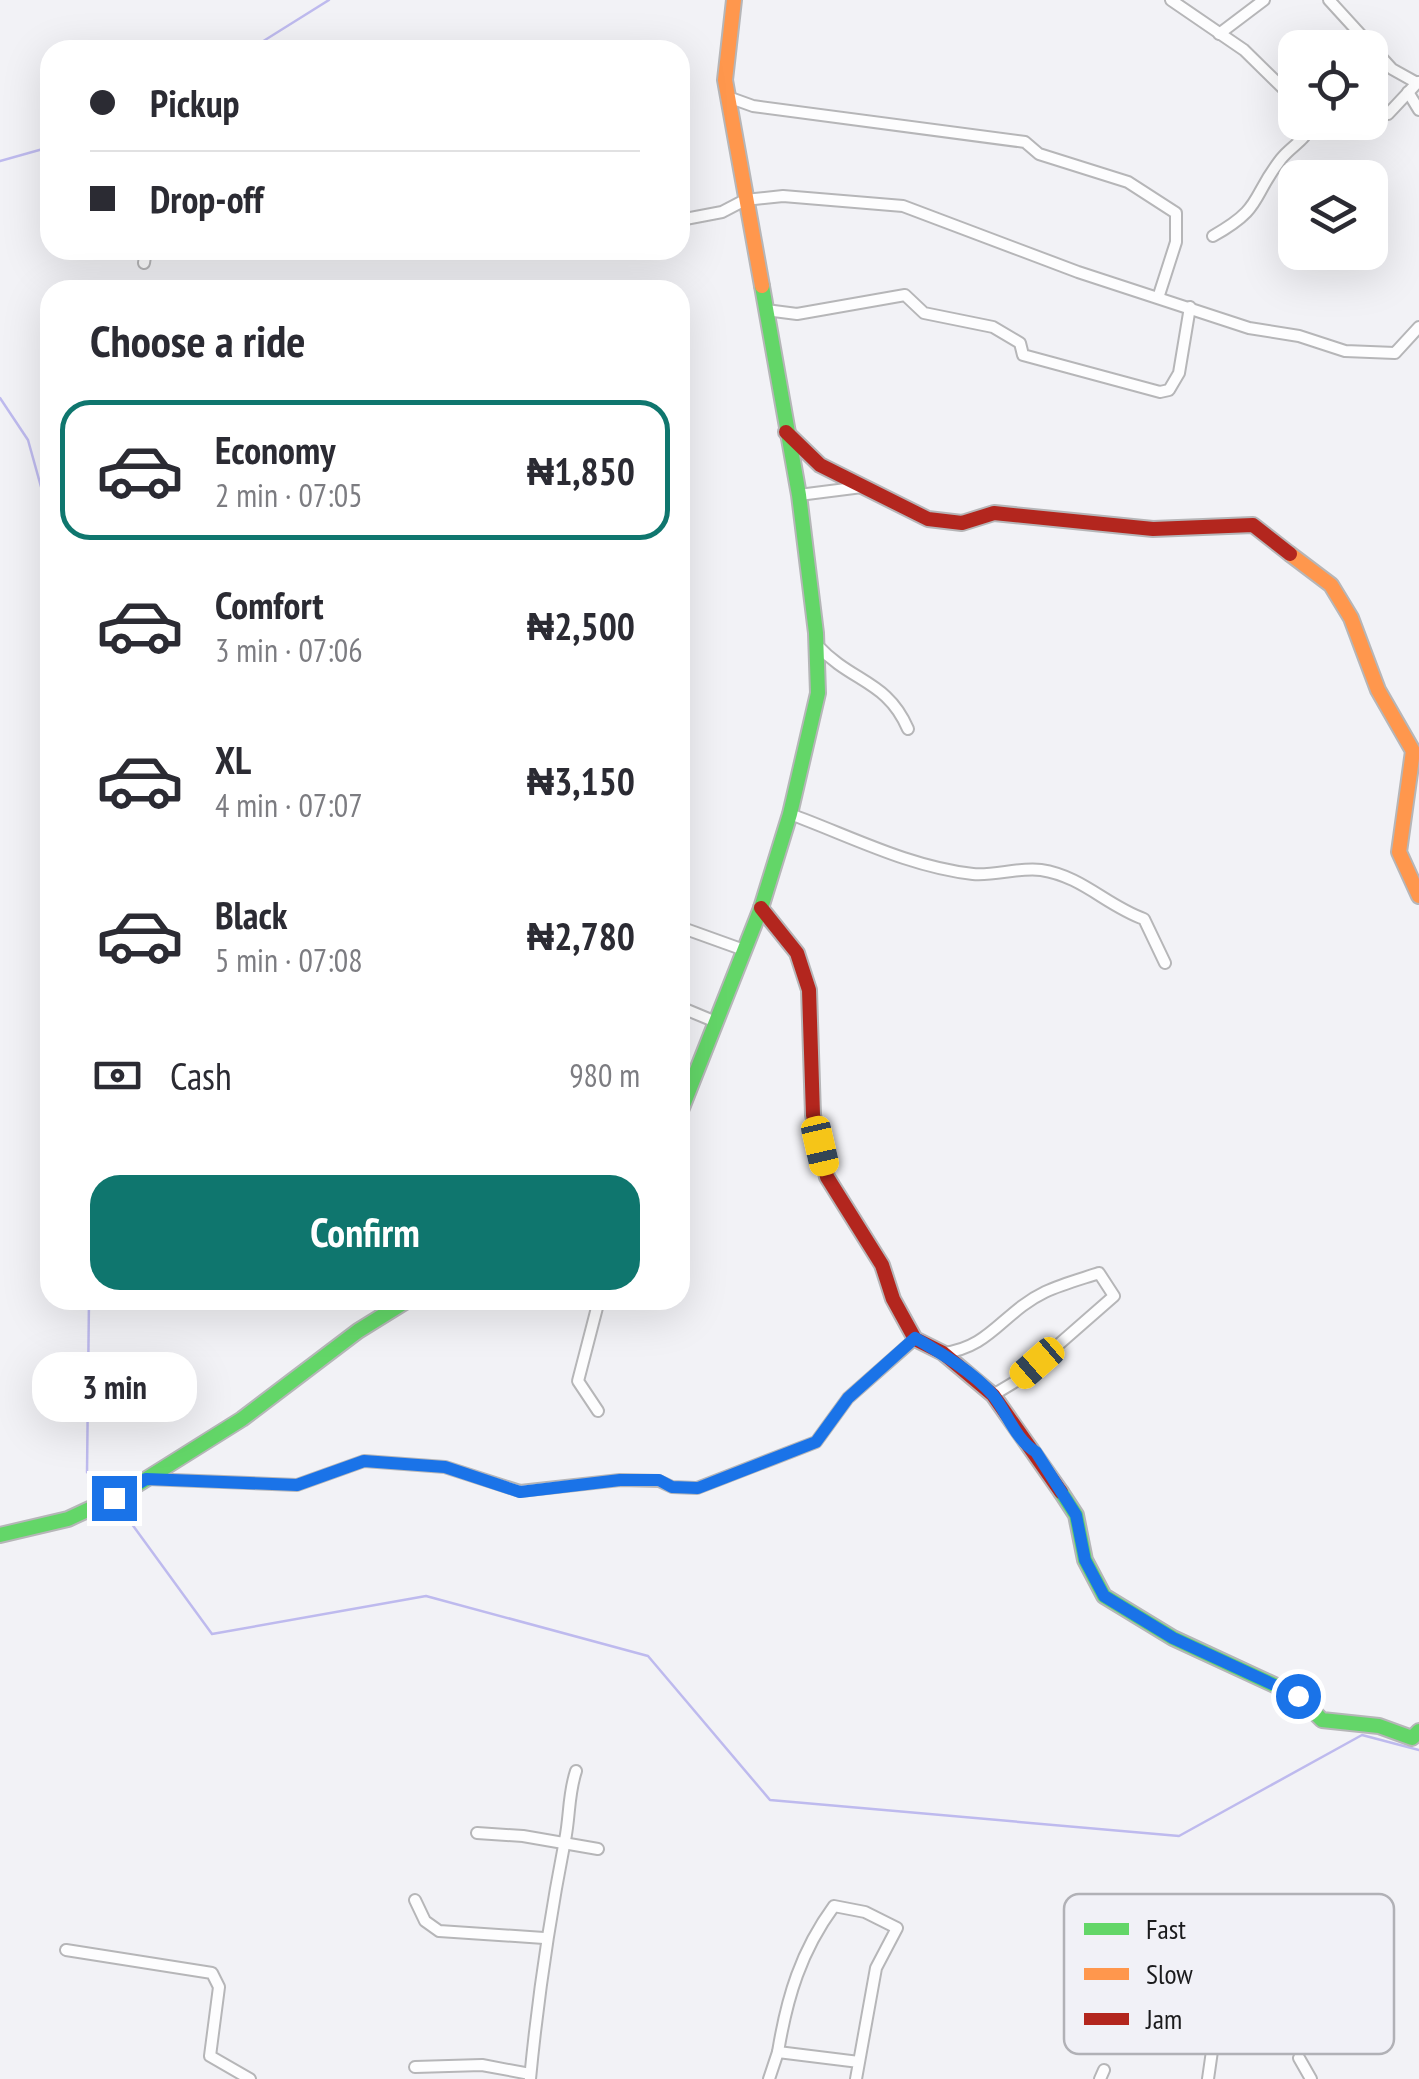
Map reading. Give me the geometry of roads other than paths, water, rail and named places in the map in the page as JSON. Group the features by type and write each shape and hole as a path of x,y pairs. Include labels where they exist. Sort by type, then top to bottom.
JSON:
{"street":[{"path":"690,1088 761,908 790,814 818,693 799,496 728,97 734,0"},
{"path":"1171,0 1244,50 1278,83"},
{"path":"1220,34 1264,0"},
{"path":"1329,0 1392,69 1415,85 1419,110"},
{"path":"1388,114 1415,85"},
{"path":"728,97 753,106 1024,142 1039,154 1128,182 1176,214 1176,242 1159,296"},
{"path":"1213,236 1250,213 1282,158 1304,140"},
{"path":"690,218 722,212 744,200 797,196 904,206 1078,272 1249,328 1299,336 1345,351 1396,353 1419,327"},
{"path":"766,310 797,314 905,295 924,313 993,327 1020,342 1023,355 1160,392 1170,390 1179,373 1190,307"},
{"path":"786,432 820,465 904,509 950,523 994,512 1152,529 1246,522 1313,569 1331,584 1351,618 1359,649 1413,752 1408,809 1398,852 1419,896"},
{"path":"799,496 869,488"},
{"path":"816,644 834,664 897,702 908,729"},
{"path":"790,814 924,864 973,874 1040,869 1089,884 1128,913 1144,918 1165,963"},
{"path":"761,908 798,953 809,990 813,1115 827,1177 882,1264 894,1299 915,1338 943,1354 993,1396 1076,1515 1085,1560 1104,1596 1173,1638 1298,1696 1322,1720 1379,1726 1412,1738 1419,1731"},
{"path":"690,931 744,950"},
{"path":"690,1011 716,1022"},
{"path":"943,1354 971,1350 1012,1312 1044,1292 1099,1273 1114,1296 993,1396"},
{"path":"0,1535 91,1511 242,1420 358,1331 392,1310"},
{"path":"596,1310 578,1381 598,1411"},
{"path":"146,1479 297,1485 364,1461 445,1467 520,1492 620,1480 659,1480 672,1487 698,1488 816,1442 848,1398 915,1338"},
{"path":"415,2066 482,2065 530,2076 544,1938 564,1846 568,1796 576,1771"},
{"path":"477,1834 523,1836 598,1849"},
{"path":"415,1900 425,1921 439,1931 544,1938"},
{"path":"769,2079 785,2008 808,1942 834,1906 865,1912 897,1928 876,1968 856,2079"},
{"path":"66,1950 212,1973 219,1986 210,2056 250,2079"},
{"path":"778,2052 858,2062"},
{"path":"1208,2079 1212,2054"},
{"path":"1299,2058 1311,2079"}],"waterway":[{"path":"265,40 329,0"},
{"path":"0,161 40,150"},
{"path":"0,398 28,440 40,483"},
{"path":"89,1310 87,1472 110,1495"},
{"path":"118,1505 212,1634 426,1596 648,1656 770,1800 1179,1836 1362,1735 1419,1750"}]}
